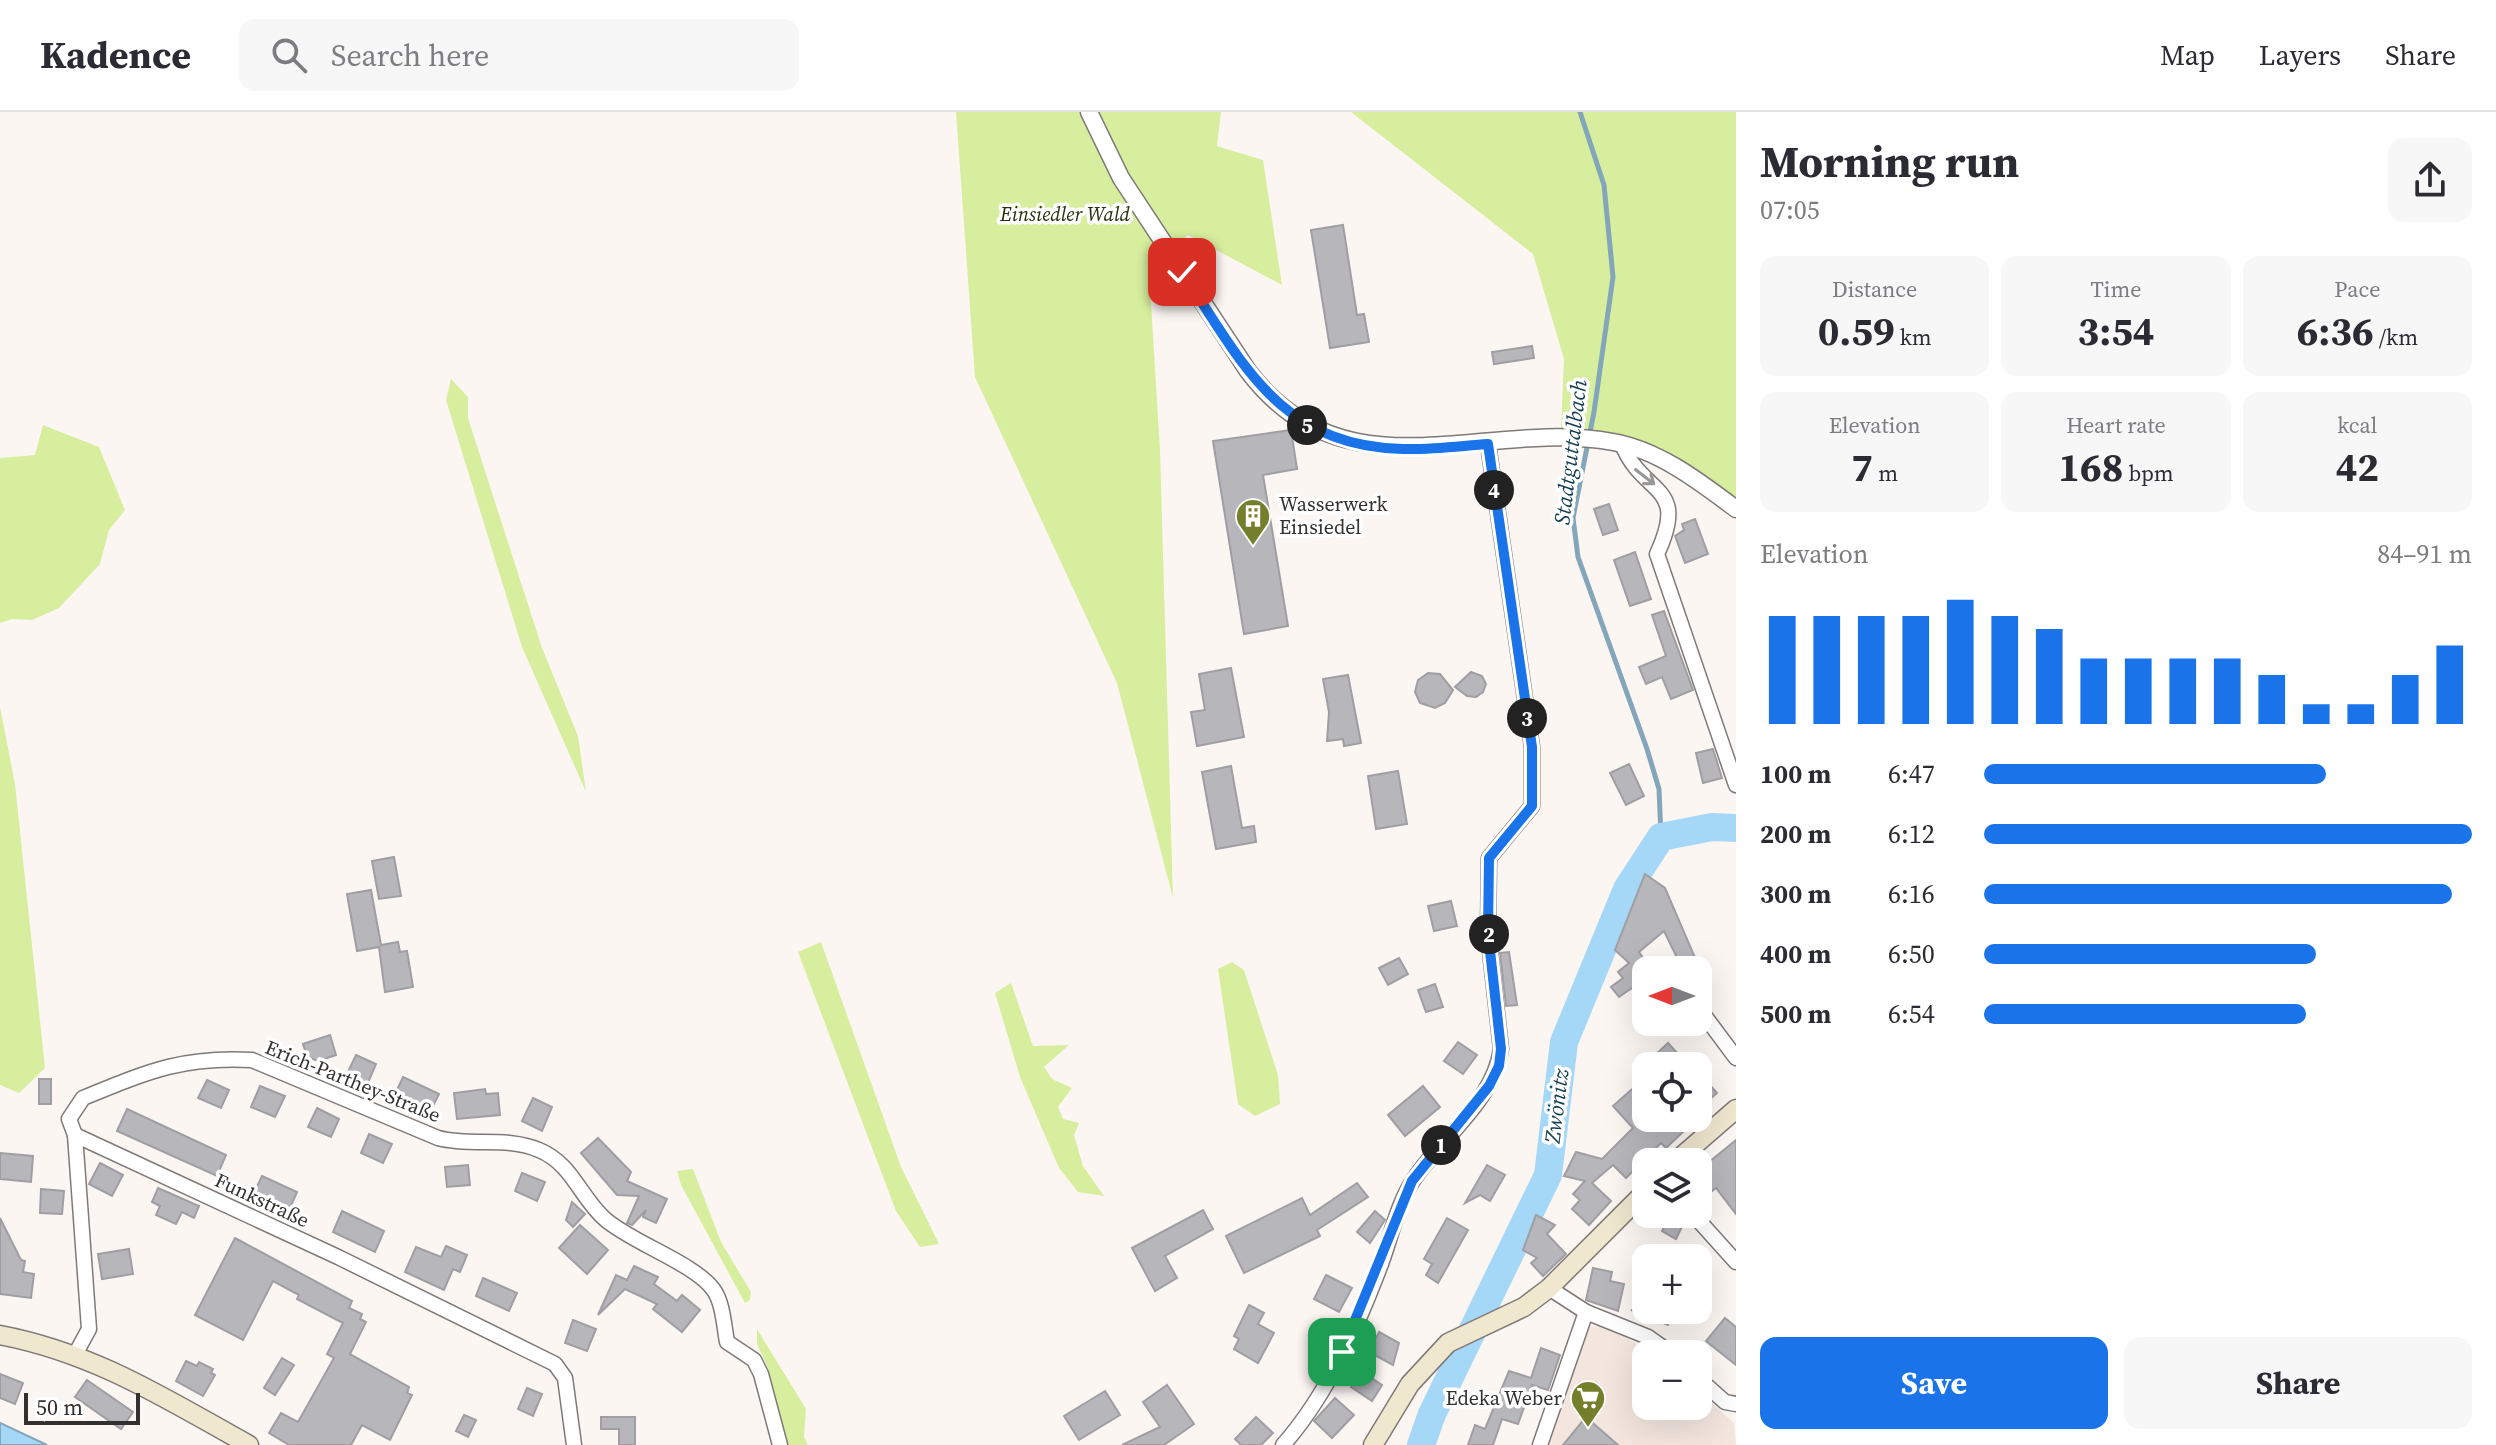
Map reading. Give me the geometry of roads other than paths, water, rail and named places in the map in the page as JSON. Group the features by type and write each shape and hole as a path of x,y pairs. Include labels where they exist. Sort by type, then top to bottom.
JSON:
{"main road":[{"path":"1693,1148 1736,1109"},
{"path":"1373,1445 1410,1384 1448,1343 1524,1307 1549,1288 1632,1205"},
{"path":"0,1335 76,1353 124,1375 249,1445"}],"street":[{"path":"1089,112 1121,178 1264,393 1304,424 1350,442 1402,449 1561,436 1617,442 1666,462 1736,509"},
{"path":"1617,442 1631,466 1658,487 1670,509 1670,526 1657,554 1736,785"},
{"path":"1283,1445 1317,1399 1342,1352 1412,1181 1489,1086 1499,1066 1501,1049 1488,933 1489,858 1532,806 1532,747 1488,444"},
{"path":"1712,1026 1736,1058"},
{"name":"Erich-Parthey-Straße","path":"75,1135 69,1119 83,1098 172,1063 222,1058 252,1060 438,1138 456,1143 507,1140 542,1151 566,1166 602,1217 619,1231 702,1278 715,1291 727,1342 754,1360 761,1374 780,1445"},
{"path":"75,1135 89,1329 76,1353"},
{"name":"Funkstraße","path":"75,1135 338,1257 555,1364 565,1378 574,1445"},
{"path":"1705,1228 1736,1262"},
{"path":"1549,1288 1586,1312 1652,1340"},
{"path":"1540,1445 1586,1312"},
{"path":"1712,1390 1725,1402 1736,1404"}],"water":[{"path":"0,1423 47,1445 0,1445"}],"waterway":[{"name":"Stadtguttalbach","path":"1580,112 1604,185 1613,277 1594,412 1573,518 1578,557 1659,789 1661,837"},
{"name":"Zwönitz","path":"1421,1445 1432,1414 1548,1175 1564,1042 1627,889 1661,837 1712,827 1736,828"}],"place":[{"name":"Wasserwerk Einsiedel","path":"1253,547"},
{"name":"Edeka Weber","path":"1588,1429"}],"park label":[{"name":"Einsiedler Wald","path":"1065,214"}]}
